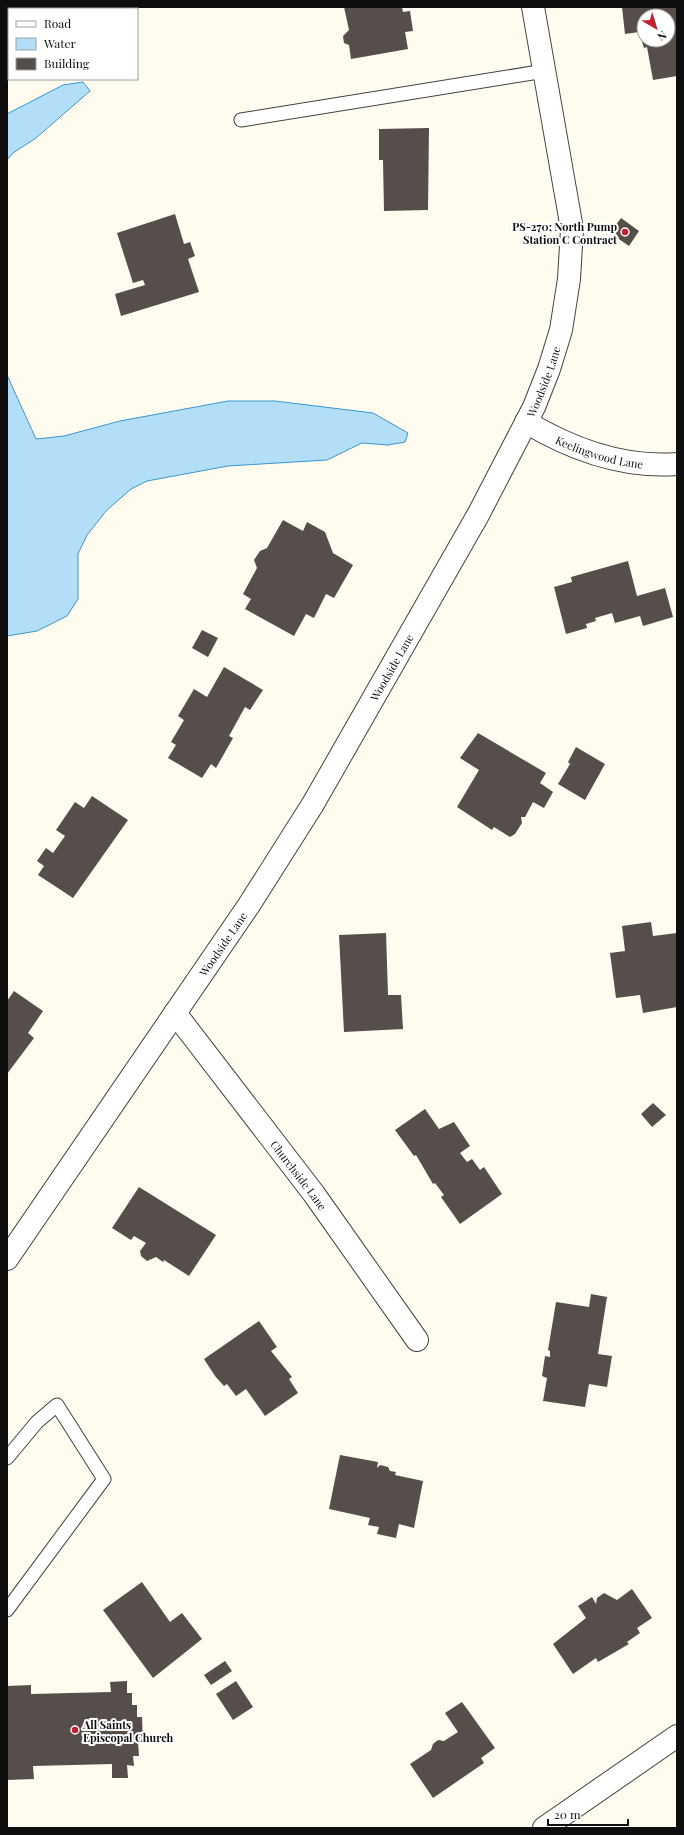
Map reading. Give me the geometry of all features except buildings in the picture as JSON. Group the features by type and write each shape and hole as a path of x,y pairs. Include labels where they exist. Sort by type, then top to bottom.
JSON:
{"street":[{"name":"Woodside Lane","path":"7,1259 249,905 313,804 478,515 526,422 549,369 561,330 569,279 572,229 533,7"},
{"name":"Keelingwood Lane","path":"526,422 578,448 611,458 659,465 677,464"},
{"name":"Churchside Lane","path":"175,1013 314,1194 417,1340"},
{"path":"544,1828 677,1736"}],"lane":[{"path":"241,120 545,71"},
{"path":"7,1458 37,1422 57,1405 104,1479 7,1610"}],"water":[{"path":"83,82 90,91 36,138 13,153 7,160 7,114 63,85"},
{"path":"7,375 36,439 64,436 120,421 228,401 275,401 373,413 408,433 405,442 388,445 362,443 327,460 228,466 147,481 131,489 106,511 87,535 78,554 78,599 67,616 37,631 7,636"}],"place":[{"name":"PS-270; North Pump Station C Contract","path":"625,232"},
{"name":"All Saints Episcopal Church","path":"75,1730"}]}
